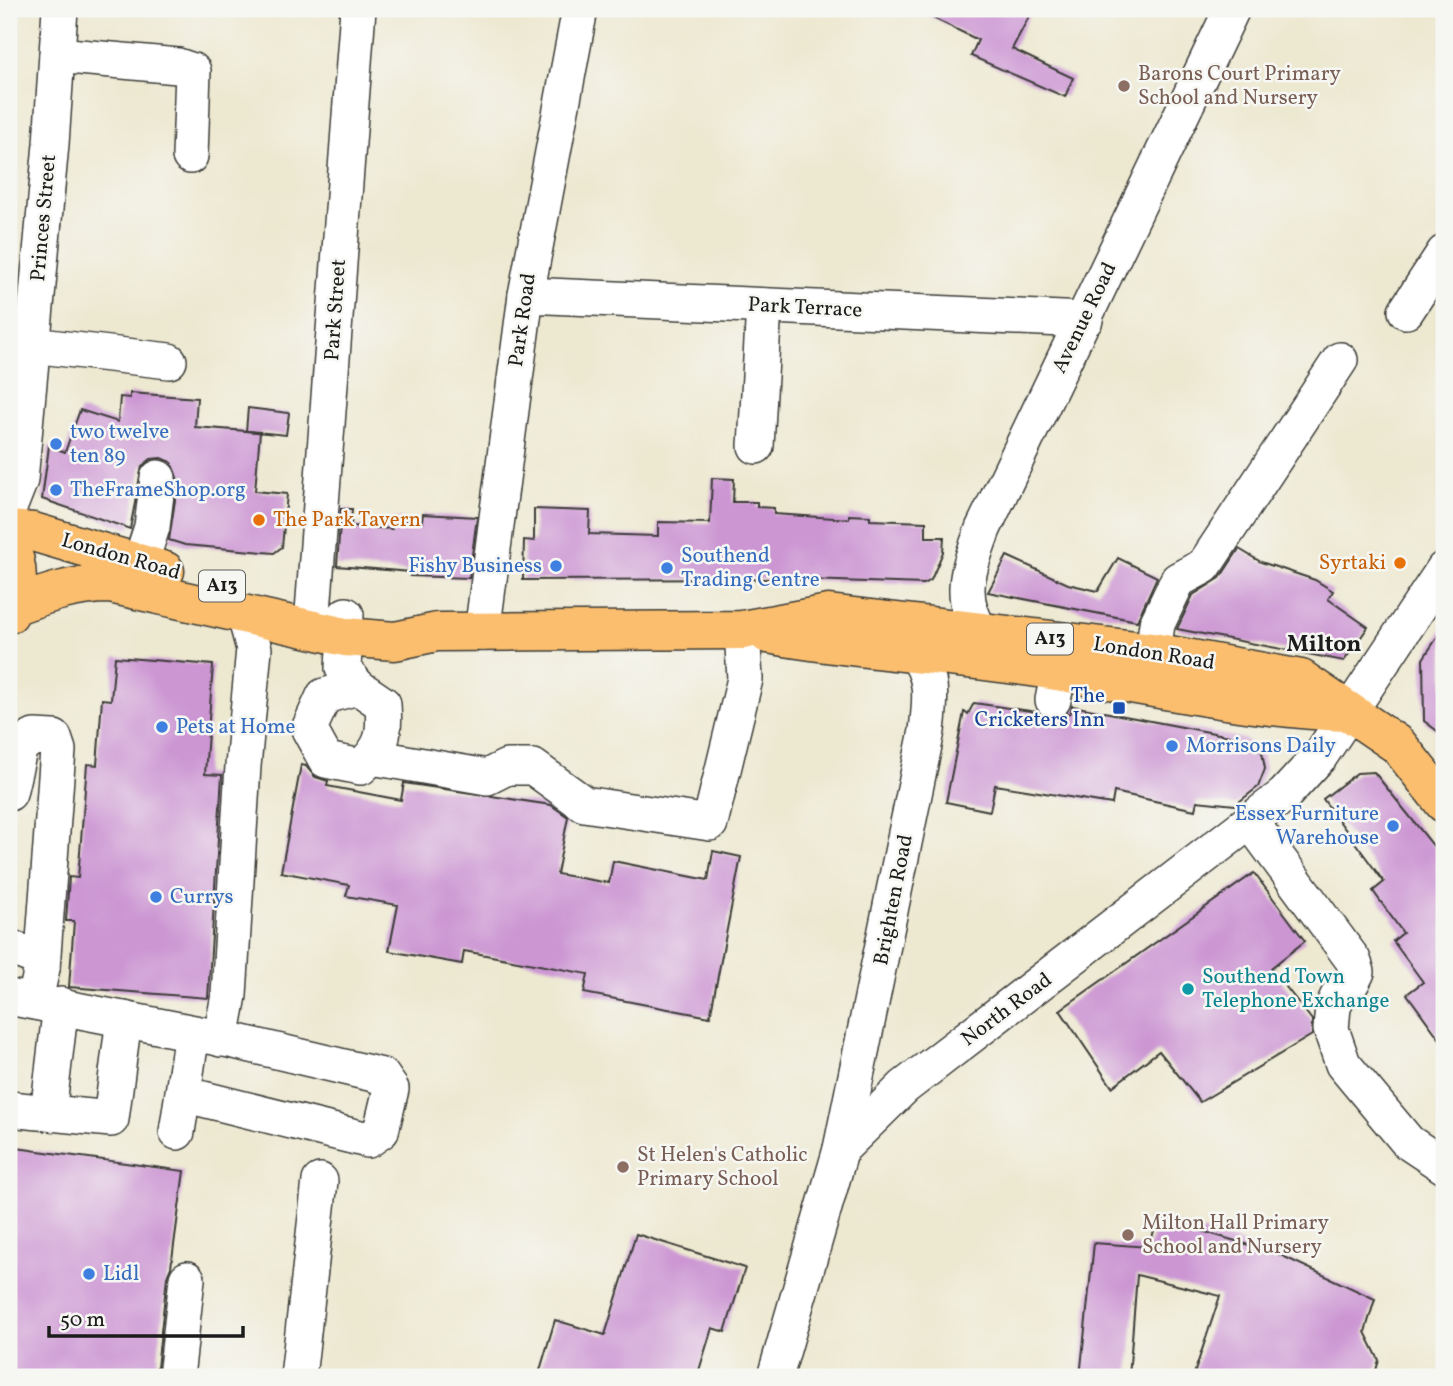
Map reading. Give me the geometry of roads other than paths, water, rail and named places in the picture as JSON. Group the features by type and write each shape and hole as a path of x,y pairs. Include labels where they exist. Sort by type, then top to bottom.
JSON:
{"main road":[{"name":"London Road","path":"9,530 33,531 334,621"},
{"path":"9,545 15,557 18,576 11,610"},
{"name":"London Road","path":"11,610 59,590 87,584 110,584 244,616 403,623 437,632 482,634 742,630 830,614 980,630 1151,669 1301,679 1398,745 1444,803"},
{"name":"London Road","path":"742,630 831,646 914,652 1056,686 1151,669"}],"street":[{"name":"Princes Street","path":"9,508 20,480 60,9"},
{"name":"Park Street","path":"358,9 334,621 343,668 358,687"},
{"name":"Park Road","path":"482,634 526,295 580,9"},
{"name":"Avenue Road","path":"980,630 971,618 965,585 984,529 1232,9"},
{"path":"57,55 178,66 193,71 190,156"},
{"path":"1406,311 1444,253"},
{"name":"Park Terrace","path":"526,295 1084,320"},
{"path":"756,446 764,306"},
{"path":"32,345 170,361"},
{"path":"1151,669 1157,624 1178,580 1204,566 1340,360"},
{"path":"140,564 152,527 158,478"},
{"name":"North Road","path":"775,1377 841,1149 904,1087 1284,794 1320,755 1346,712 1444,569"},
{"path":"177,1132 183,1094 207,1036 229,995 243,766 254,649 244,616"},
{"path":"372,757 487,777 507,766 533,767 584,804 709,823 745,679 742,630"},
{"name":"Brighten Road","path":"841,1149 927,731 931,693 929,677 914,652"},
{"path":"358,687 383,704 385,733 372,757 361,767 326,760 309,729 324,696 358,687"},
{"path":"9,793 20,746 34,737 54,738 58,750 37,993"},
{"path":"1251,822 1353,960 1357,972 1352,982 1340,992 1333,1007 1331,1029 1343,1064 1408,1142 1444,1166"},
{"path":"9,947 35,957 48,1113"},
{"path":"37,993 124,1019 382,1076 391,1088 381,1131 368,1140 183,1094"},
{"path":"9,1109 111,1119 124,1019"},
{"path":"298,1377 320,1181"},
{"path":"176,1377 187,1279"}],"place":[{"name":"Barons Court Primary School and Nursery","path":"1124,86"},
{"name":"two twelve ten 89","path":"56,444"},
{"name":"TheFrameShop.org","path":"56,490"},
{"name":"The Park Tavern","path":"259,520"},
{"name":"Syrtaki","path":"1400,563"},
{"name":"Fishy Business","path":"556,566"},
{"name":"Southend Trading Centre","path":"667,568"},
{"name":"The Cricketers Inn","path":"1119,708"},
{"name":"Pets at Home","path":"162,727"},
{"name":"Morrisons Daily","path":"1172,746"},
{"name":"Essex Furniture Warehouse","path":"1393,826"},
{"name":"Currys","path":"156,897"},
{"name":"Southend Town Telephone Exchange","path":"1188,989"},
{"name":"St Helen's Catholic Primary School","path":"623,1167"},
{"name":"Milton Hall Primary School and Nursery","path":"1128,1235"},
{"name":"Lidl","path":"89,1274"}],"district":[{"name":"Milton","path":"1324,645"}]}
